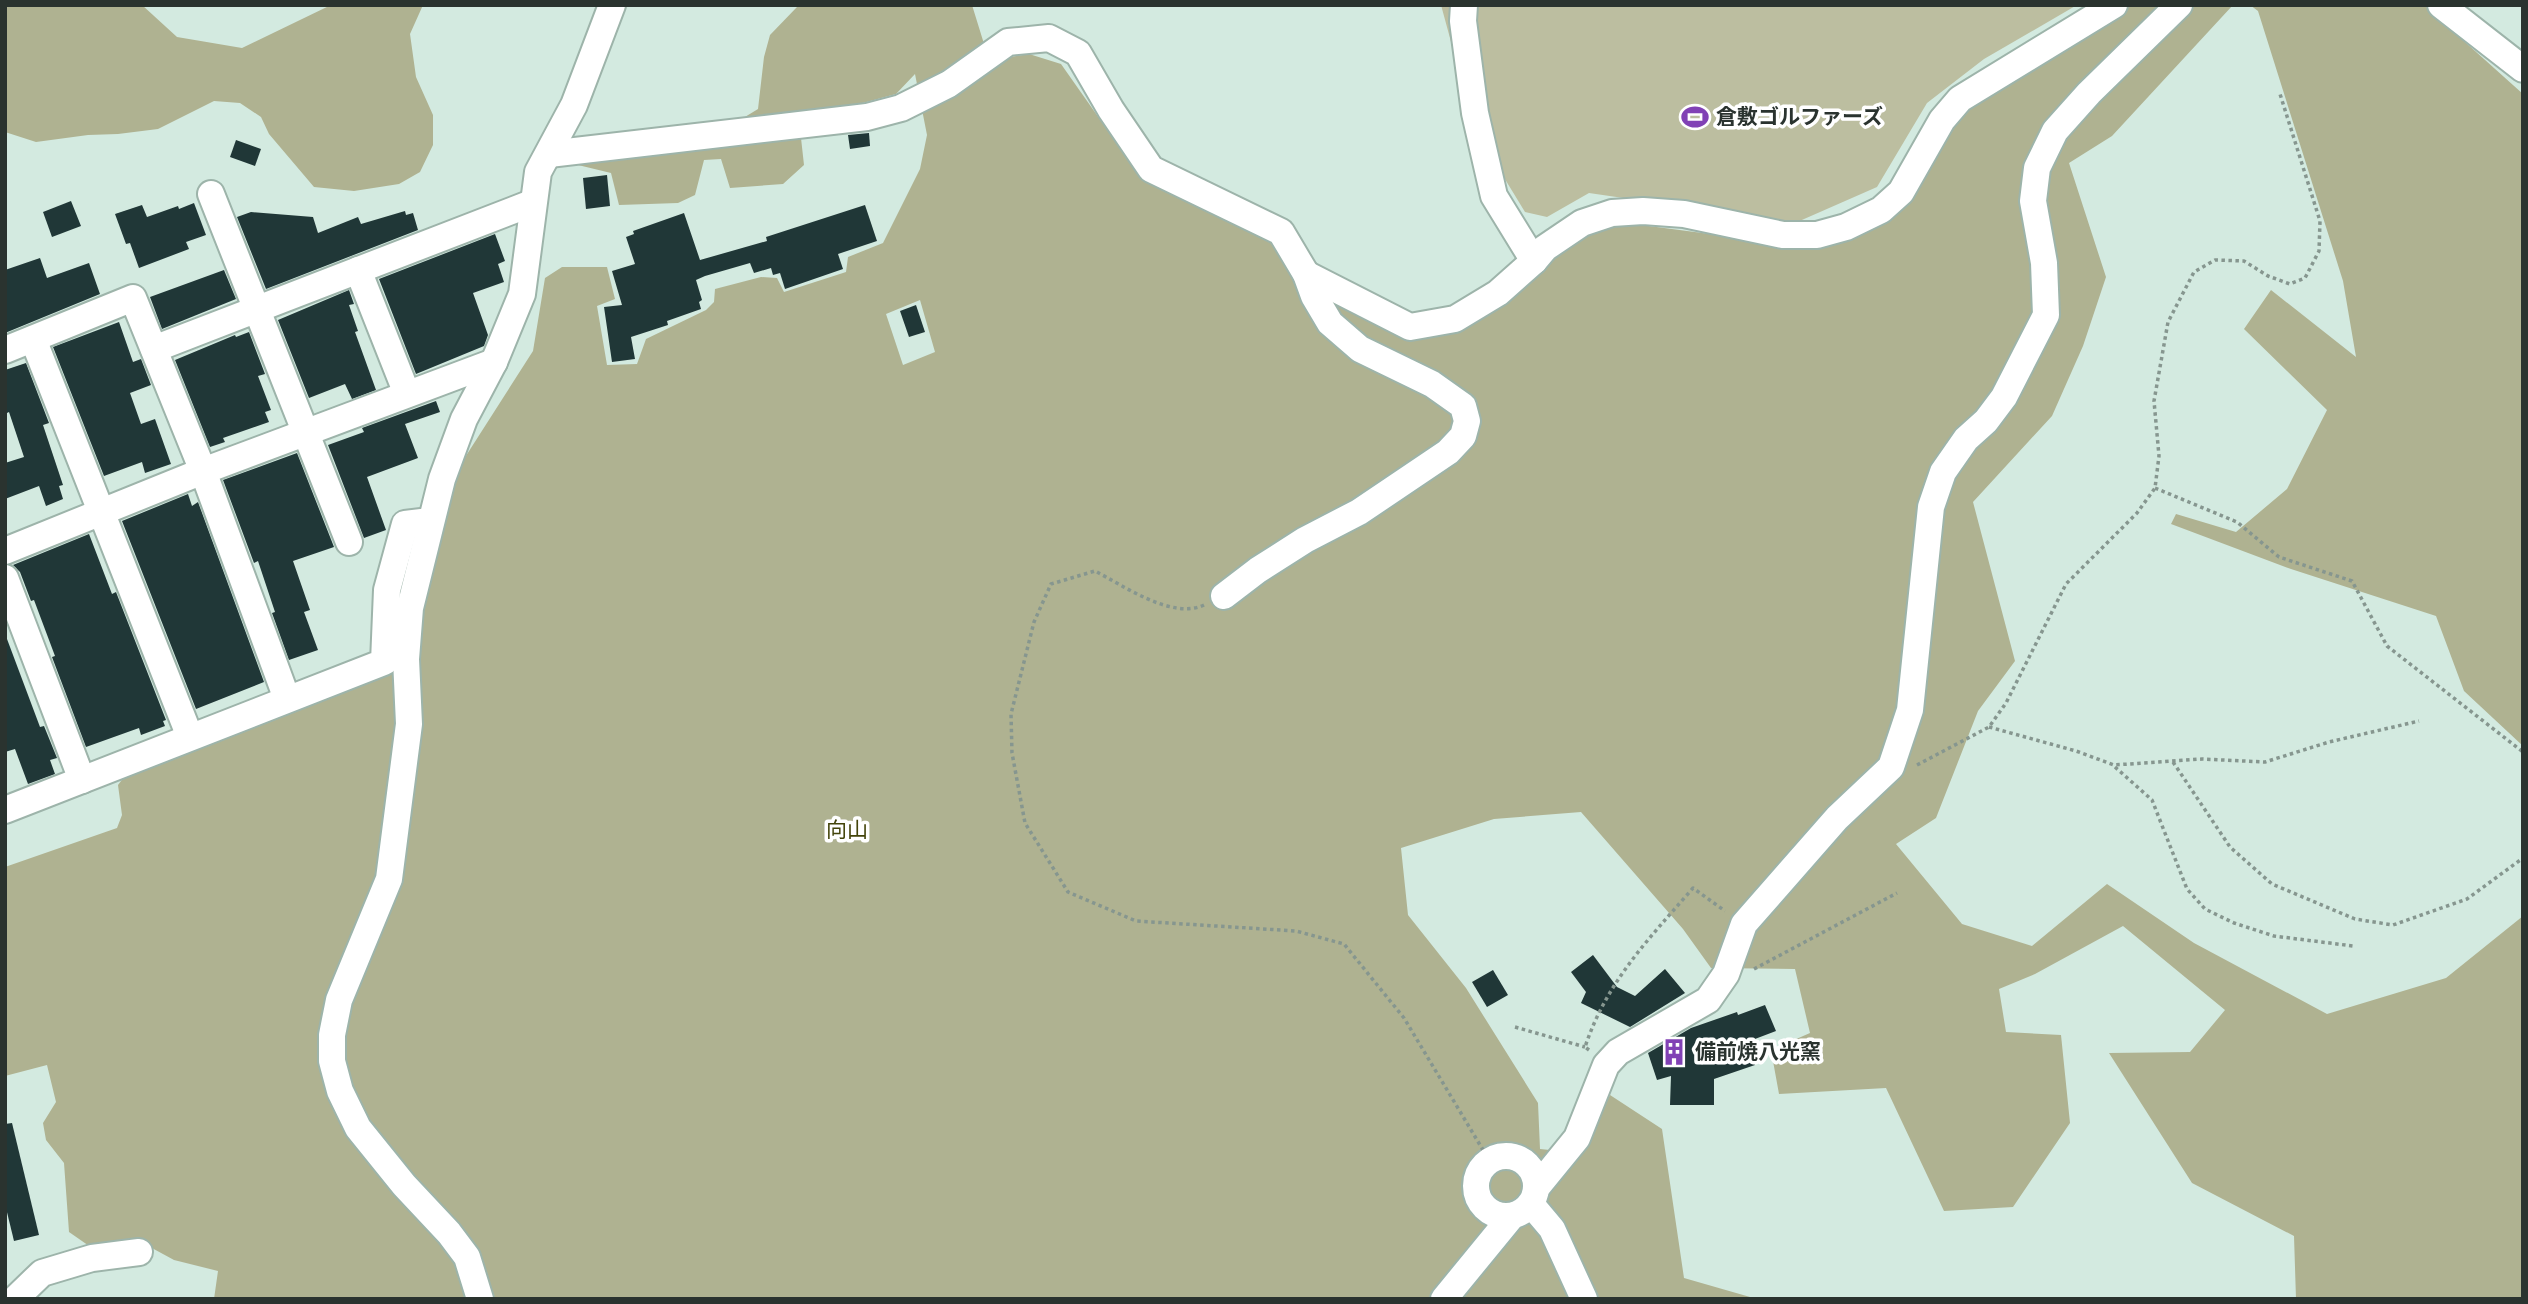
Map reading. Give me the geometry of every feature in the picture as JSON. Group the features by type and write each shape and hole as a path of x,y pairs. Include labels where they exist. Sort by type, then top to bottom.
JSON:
{"street":[{"path":"480,1299 467,1257 358,1128 340,1091 332,1061 332,1035 339,1000 389,879 409,724 406,659 410,608 430,521 464,418 494,362 522,293 538,172 578,96 612,5"},
{"path":"1464,5 1463,21 1475,113 1494,196 1534,261"},
{"path":"1306,274 1409,327 1454,319 1498,293 1545,248 1582,223 1612,213 1643,211 1684,214 1783,235 1817,235 1846,227 1881,209 1901,192 1942,120 1960,99 2114,5"},
{"path":"1444,1299 1527,1202 1577,1138 1606,1065 1618,1052 1708,1000 1726,974 1744,925 1837,818 1891,767 1910,710 1931,507 1943,472 1966,439 1986,421 2004,397 2046,315 2044,263 2033,201 2037,168 2055,131 2089,93 2179,5"},
{"path":"2441,5 2523,69"},
{"path":"549,154 867,117 901,108 948,84 1008,41 1049,38 1078,53 1111,110 1151,169 1282,232 1330,324 1360,349 1432,384 1463,406 1467,421 1463,436 1448,452 1359,512 1305,540 1258,570 1224,596"},
{"path":"211,194 349,542"},
{"path":"154,349 532,203"},
{"path":"358,270 407,394"},
{"path":"5,350 133,299 203,471 287,699"},
{"path":"33,338 190,737"},
{"path":"5,551 203,471 494,362"},
{"path":"5,810 384,662 387,590 405,524 430,521"},
{"path":"5,578 82,780"},
{"path":"1507,1155 1525,1161 1535,1177 1527,1202 1500,1216 1489,1212 1480,1203 1476,1192 1480,1169 1489,1160 1507,1155"},
{"path":"1527,1202 1552,1229 1584,1299"},
{"path":"15,1299 42,1273 92,1258 139,1252"}],"path":[{"path":"1891,767 1903,771 1989,727 2007,703 2066,584 2137,513 2155,488 2159,456 2154,401 2168,322 2194,272 2215,260 2244,261 2268,276 2290,284 2305,278 2319,251 2320,221 2280,94"},
{"path":"2155,488 2237,522 2279,556 2353,580 2387,646 2523,752"},
{"path":"1224,596 1195,609 1169,608 1096,571 1051,584 1034,622 1011,714 1012,753 1025,823 1068,892 1136,921 1296,931 1344,944 1404,1018 1489,1160"},
{"path":"2114,765 2202,759 2265,762 2329,742 2419,721"},
{"path":"1989,727 2076,751 2114,765 2152,800 2187,889 2205,909 2234,923 2274,936 2353,946"},
{"path":"2173,762 2230,846 2272,884 2356,919 2393,925 2467,898 2523,858"},
{"path":"1586,1047 1595,1017 1629,962 1693,888 1744,925"},
{"path":"1726,974 1741,976 1897,893"},
{"path":"1516,1027 1586,1047 1606,1065"}],"green space":[{"path":"5,5 142,5 177,37 242,48 331,5 423,5 410,34 416,77 433,115 433,145 420,172 399,184 354,191 314,187 269,134 261,117 240,103 214,101 158,129 118,134 36,142 5,132"},
{"name":"向山","path":"972,5 989,60 1029,54 1061,64 1137,172 1275,238 1406,332 1580,238 1626,223 1771,242 1846,234 1975,96 2125,5 2233,5 2112,136 2069,163 2106,277 2083,346 2052,416 1973,502 2015,661 1978,711 1936,818 1896,844 1962,924 2032,946 2107,884 2194,943 2327,1014 2446,978 2523,916 2523,1299 2296,1299 2294,1236 2192,1183 2109,1053 2190,1052 2225,1010 2123,926 2035,974 1999,989 2006,1032 2061,1035 2070,1123 2013,1207 1944,1211 1886,1088 1779,1094 1771,1050 1810,1033 1795,969 1711,968 1683,929 1581,812 1494,819 1401,848 1408,915 1466,988 1538,1103 1540,1149 1579,1153 1610,1095 1662,1129 1684,1278 1757,1299 214,1299 218,1271 174,1260 139,1241 92,1248 69,1232 64,1163 46,1140 43,1123 56,1102 47,1065 5,1076 5,867 117,828 122,815 118,785 127,773 412,655 446,487 533,351 545,278 562,267 607,267 615,299 597,306 607,365 637,364 646,339 706,310 714,302 715,289 761,277 777,278 784,292 846,272 848,257 883,243 920,169 927,135 915,74 896,94 826,113 801,138 804,165 783,184 730,188 721,159 704,160 695,195 678,203 619,205 611,173 578,165 572,155 572,146 579,137 740,120 758,109 764,57 770,35 797,7","holes":["920,300 935,352 903,365 886,314"]},
{"name":"倉敷ゴルファーズ","path":"1441,5 2077,5 1984,59 1927,103 1877,187 1795,223 1589,193 1547,217 1525,212 1475,130"},
{"path":"2250,5 2437,5 2436,16 2523,94 2523,746 2464,691 2436,616 2291,569 2171,524 2176,514 2236,532 2287,489 2327,410 2244,329 2271,290 2356,357 2343,281 2258,11"}],"building":[{"path":"869,133 870,146 850,149 848,135"},
{"path":"236,140 261,149 255,166 230,157"},
{"path":"607,175 610,206 586,209 583,178"},
{"path":"71,201 81,226 52,237 43,212"},
{"path":"194,203 206,235 186,242 189,249 139,268 130,243 126,244 115,214 142,205 147,217"},
{"path":"865,205 877,241 838,254 843,269 785,289 780,273 773,275 771,268 754,273 750,263 705,276 696,280 702,300 699,302 701,309 667,321 668,325 631,337 635,359 612,362 604,307 622,305 612,271 635,264 626,237 634,234 633,231 684,213 700,260 767,241 766,237"},
{"path":"405,211 406,215 413,213 418,230 266,289 237,217 251,212 313,217 318,233 358,217 361,224"},
{"path":"495,234 505,261 498,264 504,282 473,293 488,335 484,346 416,374 379,279"},
{"path":"40,258 47,278 89,263 100,294 5,333 5,270"},
{"path":"224,270 236,299 162,329 150,297"},
{"path":"349,290 354,304 349,305 358,331 355,332 376,390 352,399 345,384 309,398 278,320"},
{"path":"916,305 925,332 909,337 900,311"},
{"path":"119,322 133,362 141,359 151,385 130,393 141,424 155,419 171,464 145,473 142,462 104,476 53,347"},
{"path":"249,332 265,374 258,376 271,410 265,412 269,422 223,438 225,442 210,447 175,360 235,335 236,337"},
{"path":"26,363 49,423 43,425 63,485 59,486 63,499 46,506 39,486 5,499 5,463 24,457 9,412 5,414 5,370"},
{"path":"436,401 440,412 405,424 418,458 367,477 386,530 364,538 328,445 364,432 362,428"},
{"path":"297,453 334,547 293,561 310,610 304,612 318,650 289,660 272,613 275,612 258,561 254,563 223,480"},
{"path":"188,494 192,506 198,502 264,682 196,709 122,521"},
{"path":"89,534 112,594 116,592 166,720 163,721 165,726 141,735 139,728 86,747 34,600 31,601 20,572 13,565"},
{"path":"5,639 40,727 44,726 57,758 50,760 55,774 28,784 15,749 5,752"},
{"path":"1593,955 1617,987 1635,996 1665,969 1685,993 1630,1027 1581,1003 1586,992 1571,972"},
{"path":"1493,970 1508,995 1487,1007 1472,982"},
{"path":"1765,1005 1776,1031 1747,1042 1755,1065 1714,1079 1714,1105 1670,1105 1671,1076 1657,1080 1648,1053 1691,1028"},
{"path":"12,1123 39,1235 14,1241 5,1204 5,1124"}],"place":[{"name":"倉敷ゴルファーズ","path":"1695,117"},
{"name":"備前焼八光窯","path":"1674,1052"}]}
